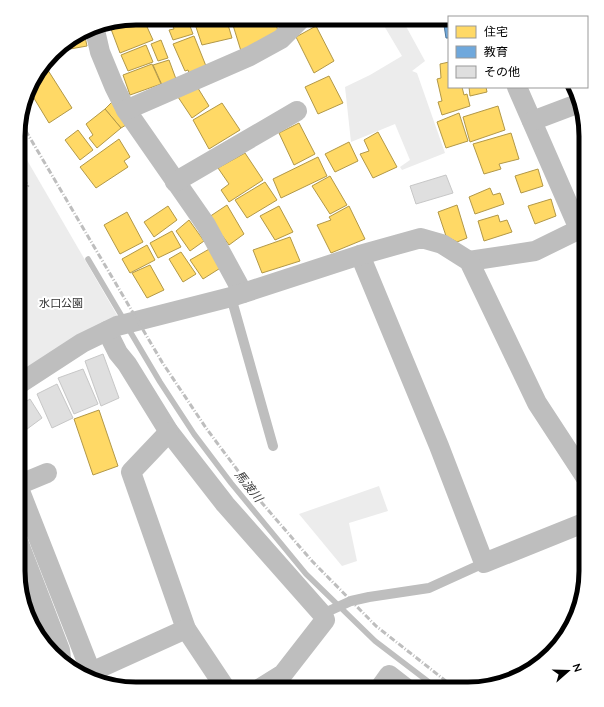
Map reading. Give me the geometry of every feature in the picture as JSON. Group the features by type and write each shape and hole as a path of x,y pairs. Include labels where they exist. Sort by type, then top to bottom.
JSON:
{"street":[{"path":"126,110 250,56 281,39 295,25"},
{"path":"96,33 100,52 126,110 206,225 237,295"},
{"path":"517,88 579,221"},
{"path":"532,121 575,105"},
{"path":"175,182 297,111"},
{"path":"469,261 535,251 579,229"},
{"path":"25,380 82,343 118,327 237,295 360,255 421,238 442,244 469,261 537,403 579,467"},
{"path":"360,255 439,446 484,563 579,525"},
{"path":"118,327 118,353 127,364 169,432 225,504 327,612 325,620 284,674 271,682"},
{"path":"169,432 132,472 186,629 221,682"},
{"path":"25,483 47,473"},
{"path":"25,504 90,672 186,629"},
{"path":"25,559 60,653"},
{"path":"384,682 389,675 398,682"}],"lane":[{"path":"237,295 273,446"},
{"path":"327,612 344,604 369,597 429,588 484,563"}],"path":[{"path":"25,180 28,186 25,188"}],"green space":[{"path":"384,25 405,25 425,61 412,71 417,73 445,153 402,170 400,167 410,160 395,124 351,142 345,87 370,75 402,56"},
{"name":"水口公園","path":"25,157 121,322 25,378"},
{"path":"379,486 388,511 349,523 357,561 342,566 299,514"}],"building: 住宅":[{"path":"146,25 153,40 120,53 111,29 121,26"},
{"path":"173,25 190,25 193,34 173,40 169,30 174,29"},
{"path":"195,25 228,25 232,38 202,45"},
{"path":"233,25 276,25 279,34 241,51"},
{"path":"316,26 334,61 314,73 296,37"},
{"path":"194,36 206,66 189,73 188,70 185,71 173,44"},
{"path":"85,37 87,46 70,49 70,47"},
{"path":"161,40 168,58 158,61 151,44"},
{"path":"146,45 153,62 128,71 121,55"},
{"path":"169,60 176,79 162,85 153,65"},
{"path":"448,62 448,88 462,88 464,95 467,94 470,106 442,115 438,102 442,101 437,79 441,78 440,64"},
{"path":"152,64 161,84 130,95 123,75"},
{"path":"47,69 72,108 49,123 32,95"},
{"path":"329,76 343,103 318,114 305,87"},
{"path":"196,85 209,106 192,118 178,97"},
{"path":"469,88 486,88 487,92 470,96"},
{"path":"113,101 126,125 121,128 105,109"},
{"path":"222,103 240,130 209,149 193,120"},
{"path":"498,106 505,130 470,142 463,117"},
{"path":"105,109 121,128 97,148 89,138 93,135 86,124"},
{"path":"459,113 468,141 446,148 437,122"},
{"path":"299,123 315,154 294,165 279,133"},
{"path":"78,130 93,150 80,160 65,140"},
{"path":"378,132 397,167 373,178 360,154 369,151 364,140"},
{"path":"511,133 519,159 499,164 501,169 484,174 473,144"},
{"path":"119,139 130,157 124,161 128,167 96,188 80,167"},
{"path":"349,142 358,161 335,172 325,154"},
{"path":"245,153 263,180 229,202 221,190 229,184 218,168"},
{"path":"318,157 327,176 281,198 273,179"},
{"path":"538,169 543,186 521,193 515,176"},
{"path":"330,176 347,205 330,214 312,186"},
{"path":"265,182 277,200 247,218 235,200"},
{"path":"490,188 493,195 500,193 504,204 475,214 469,197"},
{"path":"551,199 556,216 535,224 528,206"},
{"path":"227,205 244,234 229,245 209,217"},
{"path":"457,205 467,238 457,242 446,236 438,212"},
{"path":"168,206 177,220 154,237 144,222"},
{"path":"279,206 293,232 275,240 260,216"},
{"path":"349,206 365,239 331,253 317,225 331,220 329,217"},
{"path":"127,212 143,242 120,254 104,225"},
{"path":"498,215 500,222 507,220 512,232 484,241 478,221"},
{"path":"189,220 204,241 190,251 176,231"},
{"path":"172,231 181,247 158,258 150,243"},
{"path":"290,237 300,261 262,273 253,250"},
{"path":"147,245 155,260 130,273 122,259"},
{"path":"211,248 222,267 203,279 190,260"},
{"path":"181,252 196,274 183,282 169,259"},
{"path":"150,265 164,290 147,298 132,273"},
{"path":"99,410 118,466 93,475 74,419"}],"building: 教育":[{"path":"444,25 448,25 448,38 446,38"}],"building: その他":[{"path":"446,175 453,193 416,204 410,186"},
{"path":"103,354 119,398 101,406 85,361"},
{"path":"83,369 98,404 74,414 58,378"},
{"path":"57,384 73,418 52,428 37,394"},
{"path":"30,399 42,418 25,431 25,402"}],"waterway":[{"name":"馬渡川","path":"88,259 124,320"},
{"name":"馬渡川","path":"128,328 160,382 194,434 231,483 306,574 375,641 429,682"}],"railway":[{"path":"25,130 162,362 206,428 262,503 312,561 376,626 447,682"}]}
